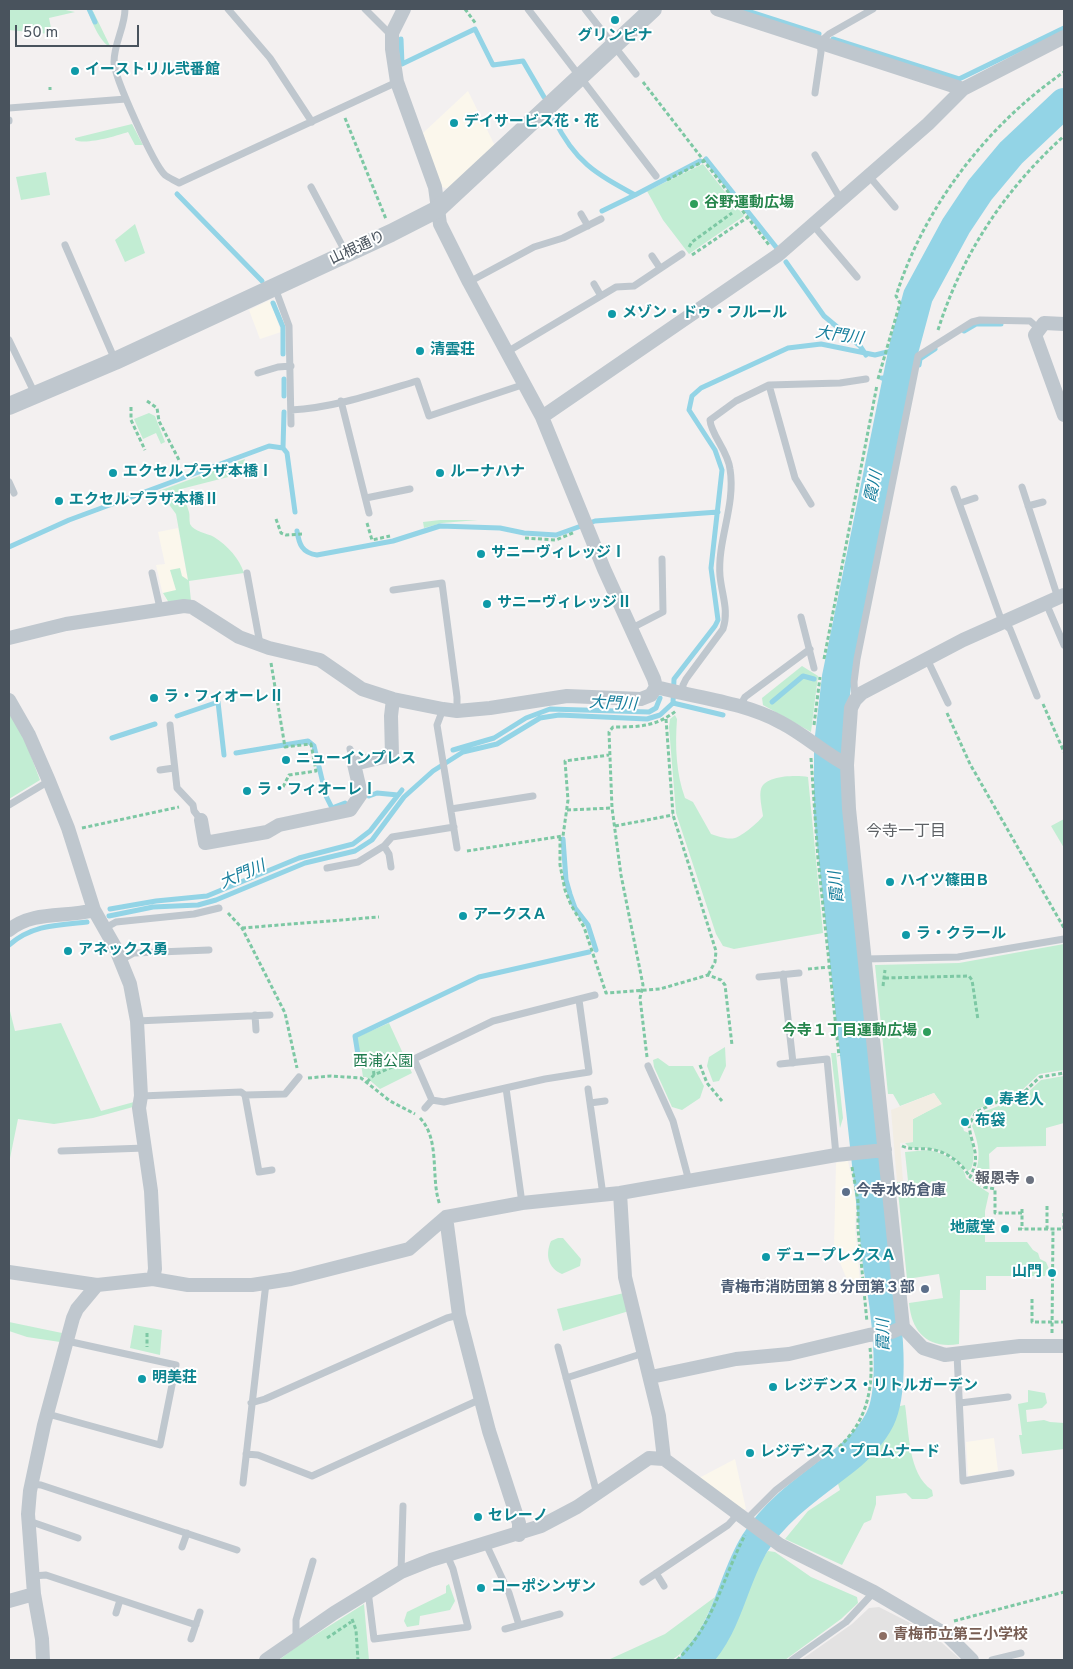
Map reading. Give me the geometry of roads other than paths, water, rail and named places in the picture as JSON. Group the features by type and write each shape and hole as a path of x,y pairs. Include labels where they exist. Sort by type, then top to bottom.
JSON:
{"street":[{"path":"404,9 392,33 392,49 397,82 435,187 440,224 542,417 586,525 632,628 670,690"},
{"name":"山根通り","path":"9,406 115,361 392,233 438,209 580,79 653,9"},
{"path":"717,9 963,89"},
{"path":"542,417 778,255 869,176 963,89 1064,37"},
{"path":"1064,324 1044,323 1034,335 1064,415"},
{"path":"1056,599 1002,622 862,693 855,700 849,724 844,763 865,959 881,1150 900,1328 923,1348 945,1355 1020,1346 1064,1346"},
{"path":"9,638 66,624 160,608 192,607 239,637 264,646 320,660 362,689 393,699 450,710 490,708 554,696 647,699 670,690 740,706 783,723 813,749 844,763"},
{"path":"201,820 205,843 267,832 279,825 350,810 361,794 354,764 392,755 391,716 393,699"},
{"path":"9,700 29,735 49,781 94,910 121,960 130,984 137,1021 141,1096 139,1108 152,1209 155,1269 153,1279"},
{"path":"11,925 45,915 82,914 94,910"},
{"path":"9,1272 97,1285 153,1279 188,1285 225,1287 266,1284 409,1249 446,1217 522,1203 620,1193 836,1155 851,1156 881,1150"},
{"path":"620,1193 625,1278 651,1377 659,1416 664,1459"},
{"path":"446,1217 459,1314 481,1399 519,1523 519,1535"},
{"path":"42,1660 41,1626 34,1594 29,1522 32,1484 48,1414 77,1309 97,1285"},
{"path":"651,1377 736,1359 789,1354 870,1332 900,1328"},
{"path":"266,1660 343,1607 401,1572 447,1556 519,1535 561,1517 597,1495 649,1458 664,1459 746,1523 780,1544 874,1592 947,1634 972,1660"},
{"path":"9,1601 34,1594"}],"lane":[{"path":"125,9 114,63 126,99 164,174 179,183 397,82"},
{"path":"228,9 270,58 312,122"},
{"path":"366,9 386,31 392,33"},
{"path":"528,9 656,176"},
{"path":"585,9 636,74"},
{"path":"815,93 821,52 820,42 829,34 873,9"},
{"path":"9,108 126,99"},
{"path":"815,155 842,200"},
{"path":"869,176 895,207"},
{"path":"311,187 347,254"},
{"path":"582,214 588,226"},
{"path":"469,282 534,246 563,238 601,218"},
{"path":"813,225 857,277"},
{"path":"65,245 115,361"},
{"path":"507,352 616,287 634,286 682,254"},
{"path":"652,256 660,268"},
{"path":"594,284 601,296"},
{"path":"274,287 289,326 291,424"},
{"path":"855,700 853,690 857,659 918,356 964,326 980,320 1030,321 1039,329"},
{"path":"9,340 36,395"},
{"path":"258,373 291,366"},
{"path":"670,690 683,685 723,629 726,620 720,570 731,471 725,450 710,425 710,420 736,401 769,385 840,384 866,378"},
{"path":"291,410 308,409 417,381 429,416 525,384"},
{"path":"769,385 796,478 811,504"},
{"path":"341,401 369,513"},
{"path":"9,482 14,493"},
{"path":"1022,487 1056,599 1064,645"},
{"path":"366,498 410,489"},
{"path":"954,489 1002,622 1010,629 1036,696"},
{"path":"960,504 975,498"},
{"path":"1028,506 1043,502"},
{"path":"632,628 663,612 662,559"},
{"path":"152,573 160,608"},
{"path":"248,573 264,646"},
{"path":"393,590 442,583 457,697 450,710 437,725 457,848"},
{"path":"801,617 814,668"},
{"path":"740,706 745,697 810,649"},
{"path":"927,659 948,703"},
{"path":"170,725 176,788 192,804 194,811 201,820"},
{"path":"350,749 354,764"},
{"path":"160,770 174,768"},
{"path":"9,805 49,781"},
{"path":"451,809 533,796"},
{"path":"327,868 358,862 384,846 392,838 454,827"},
{"path":"384,846 389,854 391,867"},
{"path":"105,928 116,922 194,914 220,908"},
{"path":"865,959 958,957 1064,939"},
{"path":"121,960 134,953 208,950"},
{"path":"760,977 799,972"},
{"path":"783,974 793,1063"},
{"path":"432,1100 414,1059 492,1021 595,995"},
{"path":"432,1100 444,1102 589,1072 579,1000"},
{"path":"137,1021 270,1014"},
{"path":"255,1015 256,1030"},
{"path":"780,1064 827,1059 836,1155"},
{"path":"648,1066 673,1121 689,1181"},
{"path":"141,1096 240,1092 245,1095 284,1094 299,1077"},
{"path":"506,1088 522,1203"},
{"path":"588,1089 602,1195"},
{"path":"245,1095 259,1172 272,1170"},
{"path":"424,1108 432,1100"},
{"path":"590,1104 605,1101"},
{"path":"79,1141 79,1150"},
{"path":"61,1151 145,1148"},
{"path":"243,1483 266,1284"},
{"path":"252,1403 459,1314"},
{"path":"48,1414 160,1445 176,1365 67,1341"},
{"path":"558,1347 597,1495"},
{"path":"566,1378 645,1353"},
{"path":"957,1354 963,1481 1011,1473"},
{"path":"960,1404 1008,1397"},
{"path":"246,1454 258,1455 312,1476 481,1399"},
{"path":"643,1582 728,1525 746,1523 776,1490 828,1450"},
{"path":"32,1484 102,1503 237,1550"},
{"path":"401,1572 403,1506"},
{"path":"29,1522 78,1538"},
{"path":"182,1547 187,1533"},
{"path":"486,1544 509,1593 519,1625"},
{"path":"368,1591 374,1639 468,1627 453,1569 447,1556"},
{"path":"296,1638 296,1620 313,1561"},
{"path":"656,1573 664,1586"},
{"path":"33,1576 46,1575 196,1626"},
{"path":"792,1660 846,1622 874,1592"},
{"path":"116,1613 120,1600"},
{"path":"191,1639 200,1612"},
{"path":"505,1628 560,1614"},
{"path":"992,1660 1021,1653"}],"waterway":[{"path":"89,9 95,22"},
{"path":"741,9 819,34"},
{"path":"833,39 959,79 1064,28"},
{"path":"401,39 402,64 475,29 493,65 523,61 544,97"},
{"name":"霞川","path":"695,1660 715,1633 747,1557 764,1530 785,1507 861,1446 880,1419 885,1404 889,1365 886,1321 878,1265 829,816 829,745 837,677 904,348 918,296 956,226 980,190 1011,153 1064,103"},
{"path":"554,119 570,146 587,165 608,180 635,195 700,161"},
{"path":"706,159 776,247"},
{"path":"177,194 262,281"},
{"path":"602,211 635,195"},
{"path":"786,262 824,316 860,346 866,355"},
{"path":"273,303 283,327 283,354"},
{"path":"964,331 976,324 1001,324"},
{"name":"大門川","path":"109,916 153,907 198,905 216,900 305,863 355,851 372,840 404,797 433,771 463,752 497,744 540,718 559,715 647,719 660,715 673,703 674,679 718,620 711,568 722,470 715,450 689,410 692,396 701,388 788,348 821,344 875,355 904,348"},
{"path":"919,365 920,359 935,349"},
{"name":"霞川","path":"882,378 909,384"},
{"path":"284,379 284,396"},
{"path":"283,448 284,412"},
{"path":"9,547 69,520 269,446 283,448 287,453 295,512"},
{"path":"297,531 302,547 308,552 317,555 393,541 440,526 500,528 524,533 556,535 595,521 718,512"},
{"path":"772,702 803,676 814,679"},
{"path":"825,686 835,691"},
{"path":"453,750 494,738 526,718 550,709 649,712 656,708 660,698"},
{"path":"177,716 218,702 224,755"},
{"path":"673,703 723,715"},
{"path":"112,738 155,724"},
{"path":"236,753 308,741 314,746 326,796 332,808 345,803"},
{"path":"110,909 156,901 207,896 299,858 353,844 370,831 402,790"},
{"path":"369,796 377,793 398,795"},
{"path":"563,839 566,880 570,894 575,908 588,925 596,950"},
{"name":"大門川","path":"9,945 27,933 45,927 87,922"},
{"path":"359,1061 355,1036 479,977 589,952"}],"place":[{"name":"グリンピナ","path":"615,20"},
{"name":"イーストリル弐番館","path":"75,71"},
{"name":"デイサービス花・花","path":"454,123"},
{"name":"谷野運動広場","path":"694,204"},
{"name":"メゾン・ドゥ・フルール","path":"612,314"},
{"name":"清雲荘","path":"420,351"},
{"name":"エクセルプラザ本橋Ⅰ","path":"113,473"},
{"name":"ルーナハナ","path":"440,473"},
{"name":"エクセルプラザ本橋Ⅱ","path":"59,501"},
{"name":"サニーヴィレッジⅠ","path":"481,554"},
{"name":"サニーヴィレッジⅡ","path":"487,604"},
{"name":"ラ・フィオーレⅡ","path":"154,698"},
{"name":"ニューインプレス","path":"286,760"},
{"name":"ラ・フィオーレⅠ","path":"247,791"},
{"name":"ハイツ篠田Ｂ","path":"890,882"},
{"name":"アークスＡ","path":"463,916"},
{"name":"ラ・クラール","path":"906,935"},
{"name":"アネックス勇","path":"68,951"},
{"name":"今寺１丁目運動広場","path":"927,1032"},
{"name":"寿老人","path":"989,1101"},
{"name":"布袋","path":"965,1122"},
{"name":"報恩寺","path":"1030,1180"},
{"name":"今寺水防倉庫","path":"846,1192"},
{"name":"地蔵堂","path":"1005,1229"},
{"name":"デュープレクスＡ","path":"766,1257"},
{"name":"山門","path":"1052,1273"},
{"name":"青梅市消防団第８分団第３部","path":"925,1289"},
{"name":"明美荘","path":"142,1379"},
{"name":"レジデンス・リトルガーデン","path":"773,1387"},
{"name":"レジデンス・プロムナード","path":"750,1453"},
{"name":"セレーノ","path":"478,1517"},
{"name":"コーポシンザン","path":"481,1588"},
{"name":"青梅市立第三小学校","path":"883,1636"}],"district":[{"name":"今寺一丁目","path":"906,833"}],"park label":[{"name":"西浦公園","path":"383,1063"}]}
